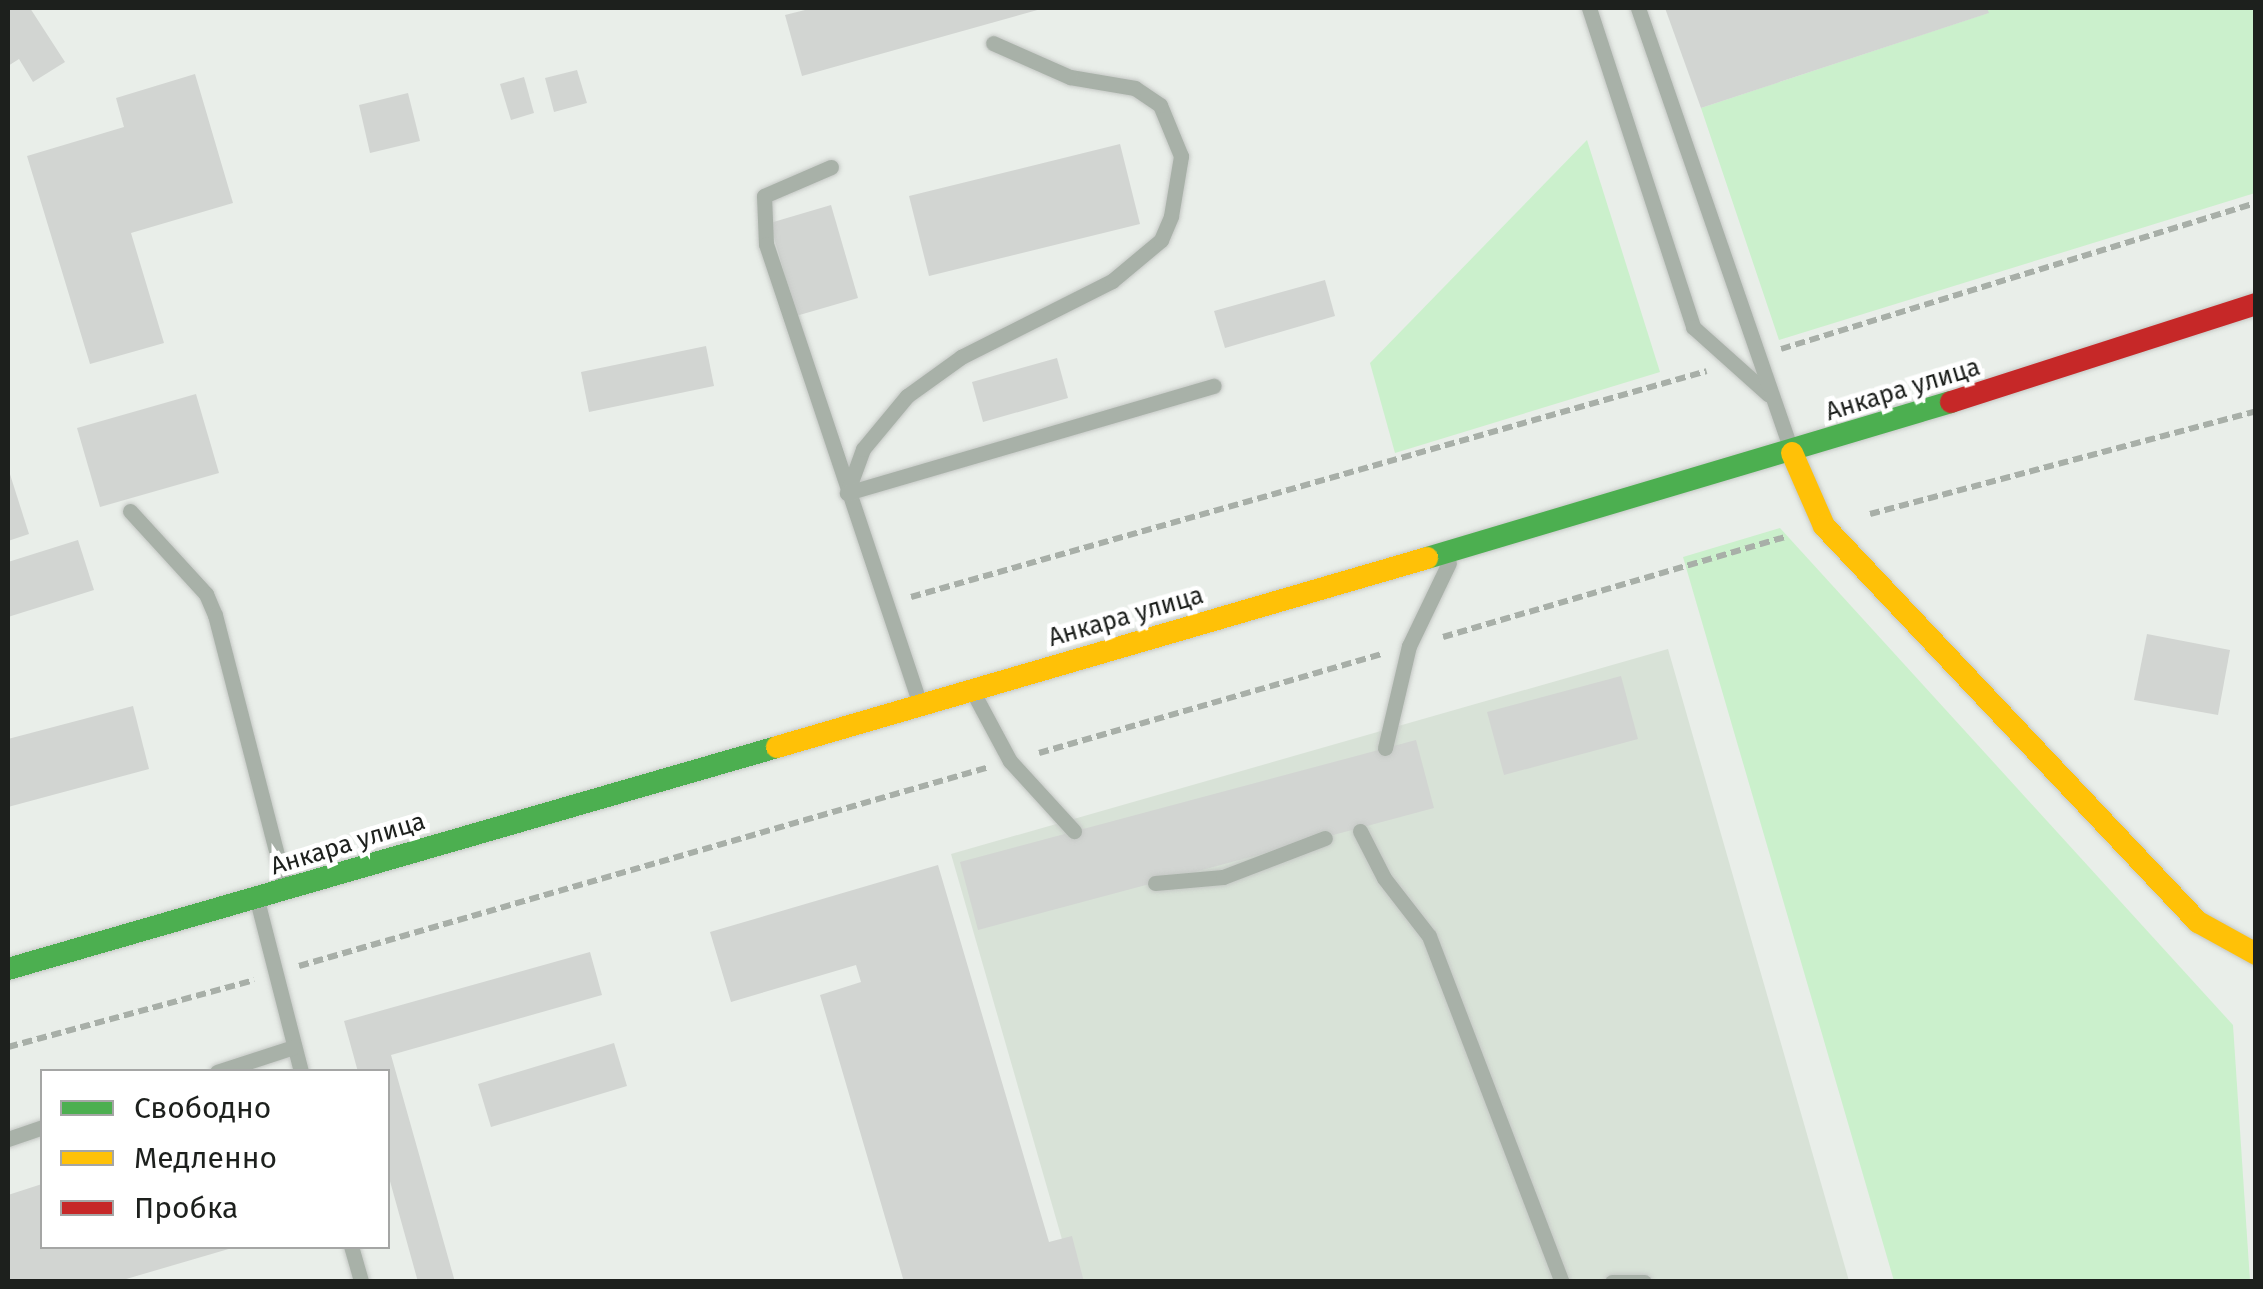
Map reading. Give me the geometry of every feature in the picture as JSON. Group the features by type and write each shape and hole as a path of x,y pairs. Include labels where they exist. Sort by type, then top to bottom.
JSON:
{"main road":[{"name":"Анкара улица","path":"8,969 1792,453 2256,304"},
{"path":"1792,453 1824,526 2198,922 2256,954"}],"lane":[{"path":"1589,8 1694,326 1770,397"},
{"path":"1638,8 1792,453"},
{"path":"847,493 863,449 907,396 961,357 1112,281 1161,240 1171,216 1182,156 1160,106 1135,88 1070,77 993,42"},
{"path":"831,167 770,192 760,208 780,300 920,706"},
{"path":"847,493 1214,386"},
{"path":"130,511 206,594 216,615 286,889"},
{"path":"1385,748 1409,646 1455,551"},
{"path":"972,691 1010,761 1074,831"},
{"path":"1360,832 1384,878 1429,936 1562,1282"},
{"path":"1155,883 1223,877 1324,838"},
{"path":"257,900 300,1069"},
{"path":"226,1069 294,1047"},
{"path":"8,1138 40,1129"},
{"path":"352,1249 360,1281"},
{"path":"1612,1282 1644,1282"}],"path":[{"path":"1756,357 2256,203"},
{"path":"886,605 1734,364"},
{"path":"8,1047 274,974 1824,526 2256,411"}],"shaded area":[{"path":"1668,649 1849,1281 1074,1281 951,854"}],"green space":[{"path":"1987,8 2255,8 2255,193 1779,340 1701,108 1988,13"},
{"path":"1587,140 1660,372 1395,453 1370,363"},
{"path":"1780,528 2233,1025 2250,1281 1894,1281 1683,557"}],"building":[{"path":"8,8 30,8 65,62 33,82 19,59 8,66"},
{"path":"813,8 1041,9 802,76 785,15"},
{"path":"1665,8 1987,8 1989,13 1701,108"},
{"path":"577,70 587,103 554,112 545,78"},
{"path":"195,74 233,203 131,233 164,343 90,364 27,156 124,127 116,98"},
{"path":"524,77 534,113 511,120 500,84"},
{"path":"408,93 420,141 370,153 359,105"},
{"path":"1120,144 1140,224 929,276 909,196"},
{"path":"831,205 858,298 796,316 770,223"},
{"path":"1325,280 1335,316 1225,348 1214,311"},
{"path":"706,346 714,386 589,412 581,372"},
{"path":"1057,358 1068,398 983,422 972,382"},
{"path":"196,394 219,473 100,507 77,428"},
{"path":"8,468 29,534 8,541"},
{"path":"78,540 94,590 8,617 8,562"},
{"path":"2147,634 2230,650 2218,715 2134,700"},
{"path":"1621,676 1638,739 1504,775 1487,712"},
{"path":"133,706 149,769 8,807 8,739"},
{"path":"1416,740 1434,808 978,930 960,862"},
{"path":"938,865 1049,1242 1072,1236 1084,1282 904,1282 820,995 861,982 856,965 731,1002 710,932"},
{"path":"590,952 602,995 391,1055 455,1282 418,1282 390,1181 390,1069 357,1069 344,1021"},
{"path":"614,1043 627,1086 491,1127 478,1084"},
{"path":"40,1185 40,1249 229,1249 116,1282 8,1282 8,1195"}],"traffic: fast":[{"path":"1427,558 1951,402"},
{"path":"8,969 777,747"}],"traffic: slow":[{"path":"1792,453 1824,526 2198,922 2256,954"},
{"path":"777,747 1427,558"}],"traffic: jam":[{"path":"1951,402 2256,304"}]}
